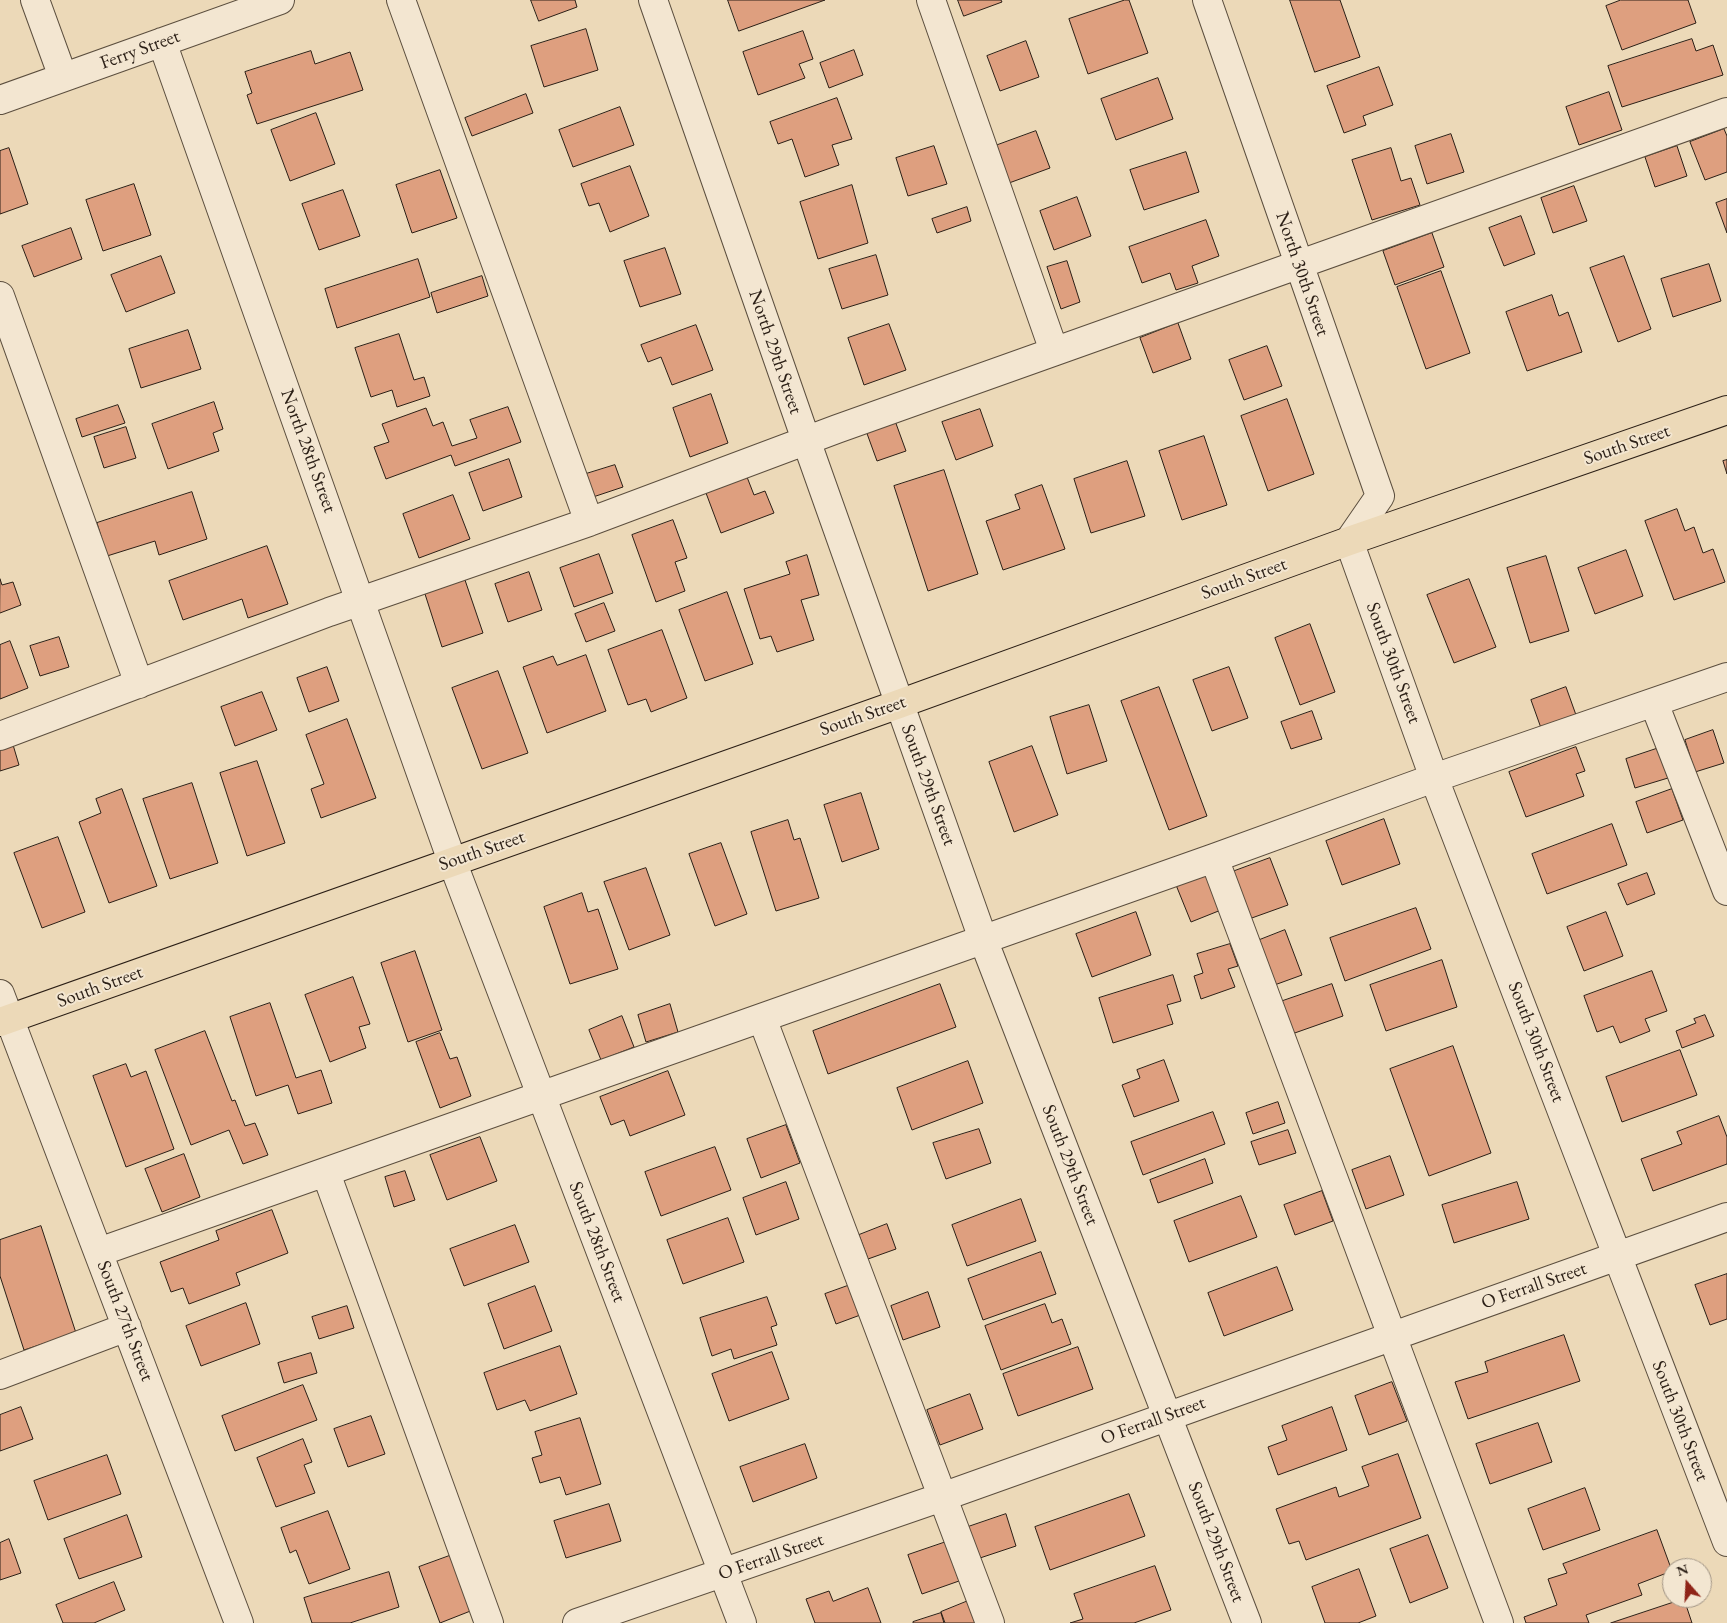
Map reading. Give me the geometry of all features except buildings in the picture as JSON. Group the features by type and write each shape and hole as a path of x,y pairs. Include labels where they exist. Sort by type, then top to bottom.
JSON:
{"main road":[{"name":"South Street","path":"5,1021 899,704 1349,541 1727,410"}],"street":[{"path":"35,0 63,77"},
{"name":"Ferry Street","path":"0,100 280,0"},
{"path":"401,0 589,522"},
{"name":"North 29th Street","path":"653,0 899,704"},
{"path":"931,0 1054,351"},
{"name":"North 30th Street","path":"1207,0 1380,496 1349,541"},
{"name":"North 28th Street","path":"162,42 452,861"},
{"path":"0,736 361,601 589,522 806,440 1727,112"},
{"path":"0,296 139,684"},
{"name":"South 30th Street","path":"1349,541 1434,778 1727,1542"},
{"path":"99,1252 542,1097 1434,778 1727,677"},
{"path":"1654,703 1727,891"},
{"name":"South 29th Street","path":"899,704 983,939 1247,1623"},
{"path":"1214,858 1499,1623"},
{"name":"South 28th Street","path":"452,861 742,1623"},
{"name":"South 27th Street","path":"0,994 5,1021 99,1252 240,1623"},
{"path":"762,1018 990,1623"},
{"path":"326,1173 489,1623"},
{"name":"O Ferrall Street","path":"577,1623 1167,1417 1391,1335 1618,1257 1727,1217"},
{"path":"0,1375 127,1327"}]}
